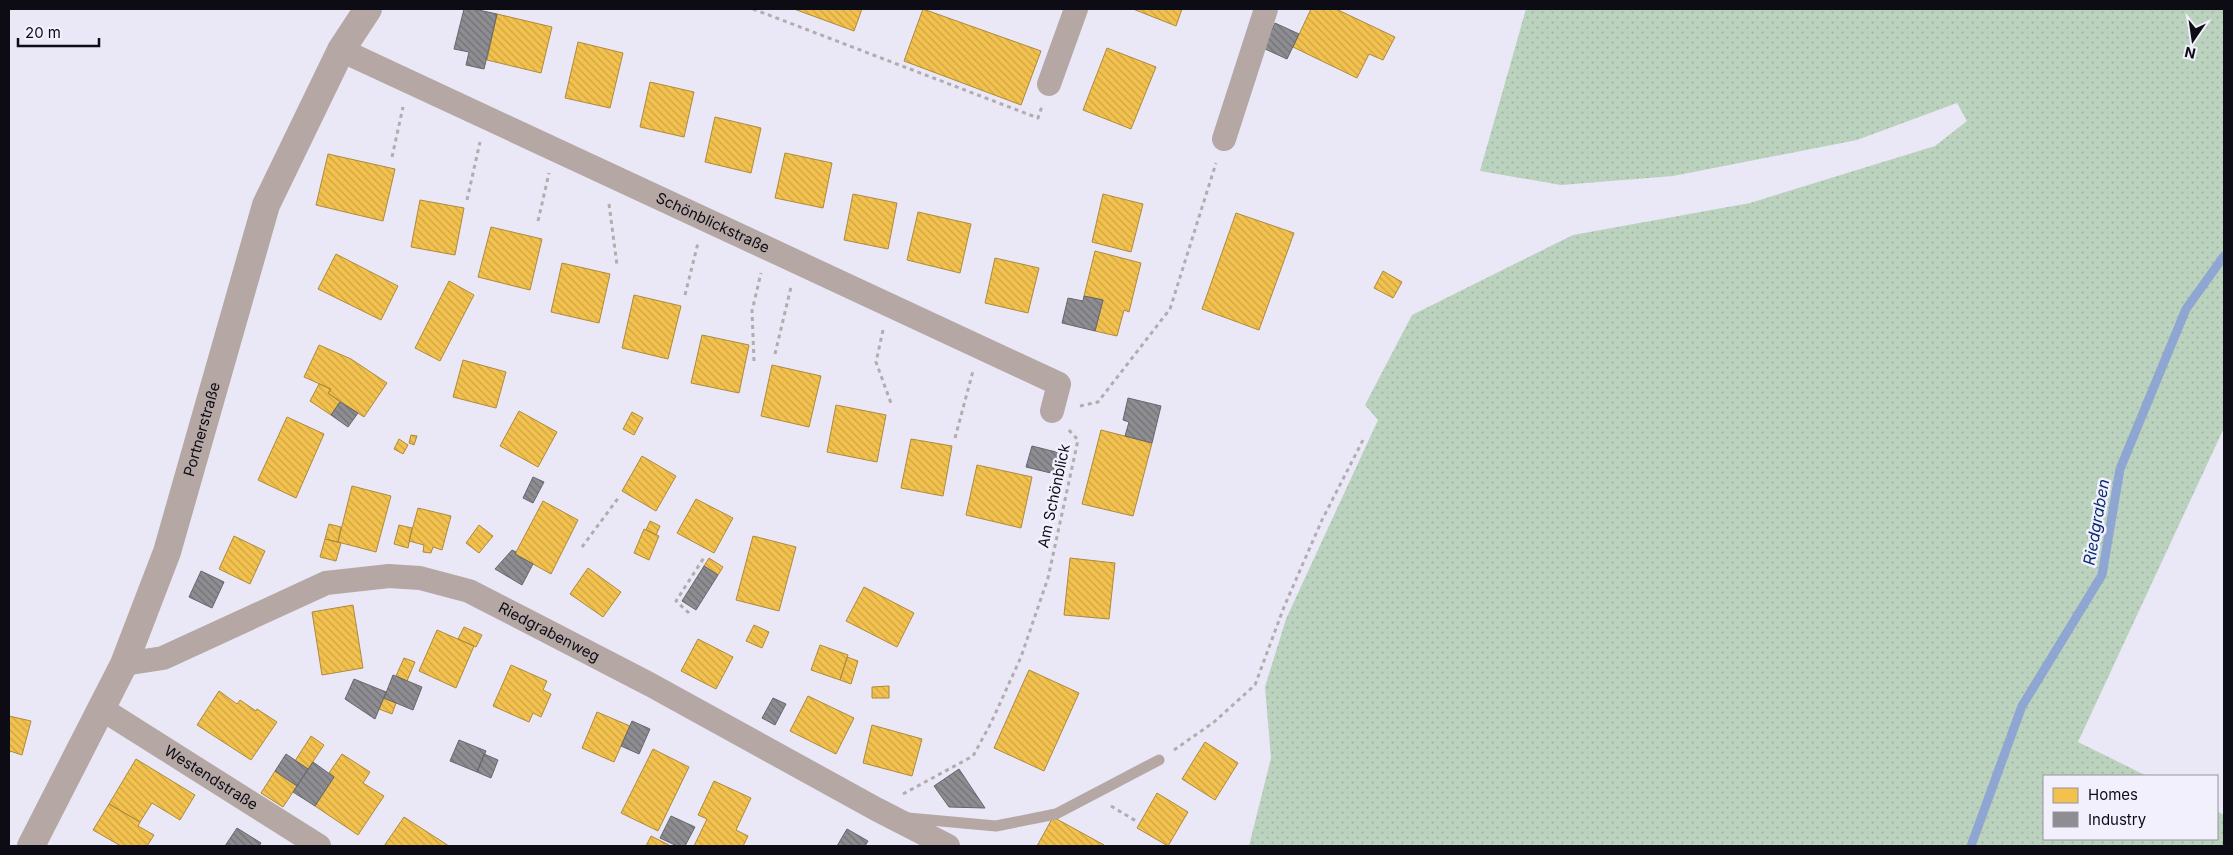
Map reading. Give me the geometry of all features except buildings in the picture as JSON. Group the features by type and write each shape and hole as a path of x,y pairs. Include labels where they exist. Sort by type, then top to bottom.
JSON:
{"street":[{"name":"Portnerstraße","path":"30,846 124,664 167,552 266,205 341,50 368,9"},
{"path":"1049,84 1076,9"},
{"path":"1224,139 1266,9"},
{"name":"Schönblickstraße","path":"341,50 1059,384 1052,411"},
{"name":"Riedgrabenweg","path":"124,664 162,658 326,583 389,576 420,578 469,592 521,617 651,684 948,846"},
{"name":"Westendstraße","path":"102,709 320,846"}],"lane":[{"path":"893,817 996,826 1056,814 1159,760"}],"path":[{"path":"753,9 1038,118 1049,84"},
{"path":"392,157 409,82"},
{"path":"468,200 486,118"},
{"path":"1052,411 1098,402 1170,310 1224,139"},
{"path":"538,221 554,150"},
{"path":"604,173 617,265"},
{"path":"685,296 704,219"},
{"path":"754,361 752,311 767,248"},
{"path":"776,354 796,262"},
{"path":"888,305 876,362 892,406"},
{"path":"955,438 979,347"},
{"name":"Am Schönblick","path":"932,777 972,756 991,723 1021,657 1048,578 1078,440 1052,411"},
{"path":"1159,760 1214,722 1254,685 1284,607 1363,440"},
{"path":"582,547 619,497"},
{"path":"689,613 676,601 705,556"},
{"path":"1094,794 1136,822"}],"green space":[{"path":"1526,9 2224,9 2224,428 2078,742 2145,775 2043,775 2043,840 2218,840 2218,812 2224,815 2224,846 1249,846 1271,758 1265,687 1286,619 1378,420 1365,405 1412,315 1573,235 1750,203 1935,146 1967,121 1957,103 1857,140 1673,176 1561,185 1480,171"}],"waterway":[{"name":"Riedgraben","path":"1971,846 2022,706 2102,575 2120,469 2186,309 2224,256"}]}
